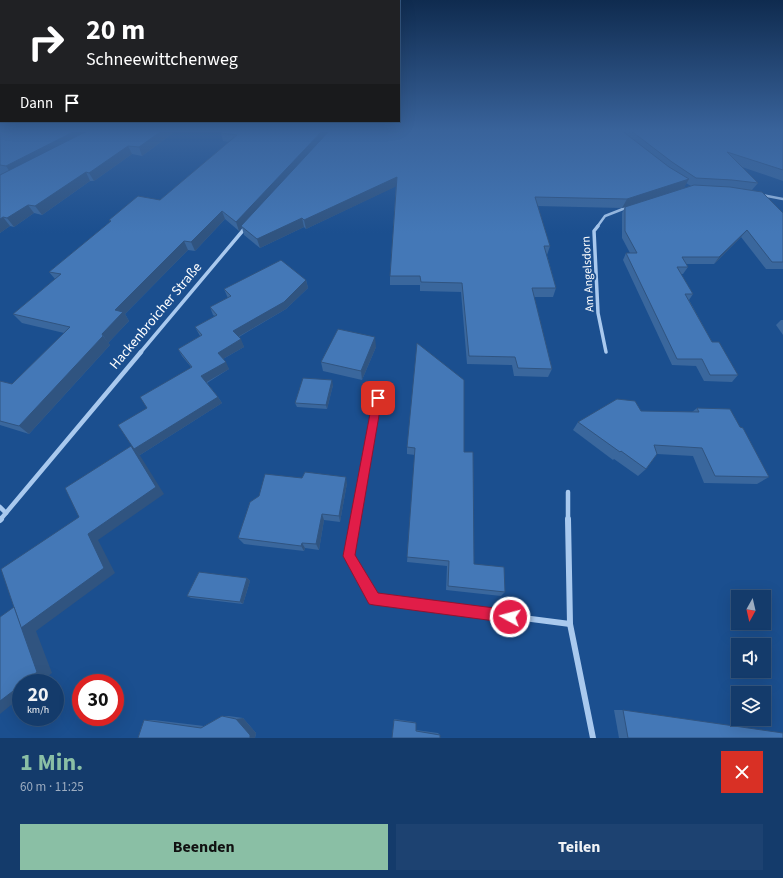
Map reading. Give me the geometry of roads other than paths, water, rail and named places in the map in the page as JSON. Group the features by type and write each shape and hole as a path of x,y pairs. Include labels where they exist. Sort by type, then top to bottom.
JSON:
{"street":[{"path":"761,195 783,199"},
{"name":"Am Angelsdorn","path":"606,352 598,313 594,231 605,216 630,207"},
{"name":"Hackenbroicher Straße","path":"0,520 249,223"},
{"path":"378,398 349,556 374,599 570,624"},
{"path":"568,492 570,624 593,738"},
{"path":"0,507 6,513"}]}
